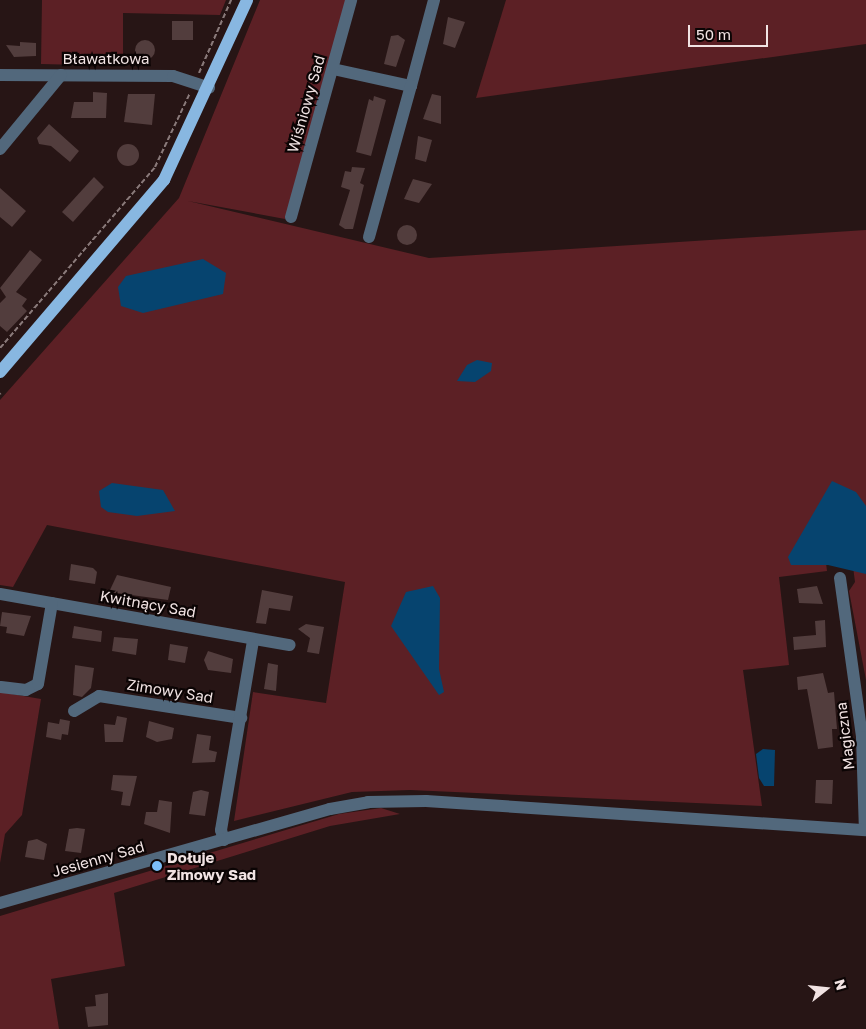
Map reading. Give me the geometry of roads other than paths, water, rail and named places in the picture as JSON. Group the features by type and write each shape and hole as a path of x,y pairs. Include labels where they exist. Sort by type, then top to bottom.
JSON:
{"main road":[{"path":"0,372 150,200 175,162 247,0"}],"street":[{"name":"Wiśniowy Sad","path":"291,217 351,0"},
{"path":"369,237 434,0"},
{"path":"333,69 411,86"},
{"name":"Bławatkowa","path":"0,75 172,76 209,88"},
{"path":"0,149 61,75"},
{"name":"Magiczna","path":"840,578 862,737 866,830"},
{"name":"Kwitnący Sad","path":"0,594 290,645"},
{"path":"1,688 26,690 38,684 52,603"},
{"path":"224,840 221,830 253,640"},
{"name":"Zimowy Sad","path":"74,710 99,696 241,718"},
{"name":"Jesienny Sad","path":"0,903 320,812 359,803 426,801 866,830"}],"water":[{"path":"203,259 226,273 223,294 143,313 121,306 118,287 126,276"},
{"path":"477,360 492,363 491,371 475,382 457,381 467,365"},
{"path":"832,481 856,492 866,506 866,574 828,565 791,565 788,557"},
{"path":"112,483 163,490 175,511 137,516 108,512 101,507 99,491"},
{"path":"433,586 440,598 439,669 444,692 439,695 391,626 406,592"},
{"path":"763,749 775,750 774,786 764,786 759,778 756,754"}],"place":[{"name":"Dołuje Zimowy Sad","path":"157,866"}]}
